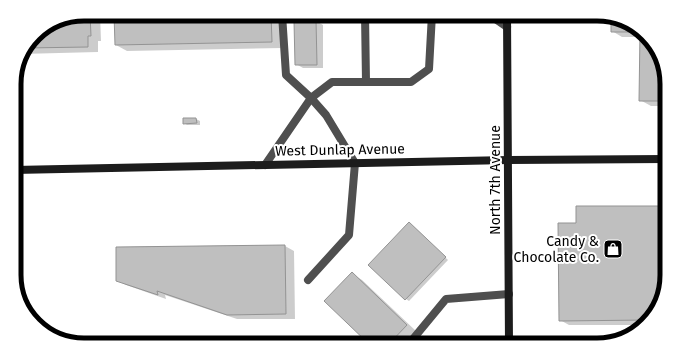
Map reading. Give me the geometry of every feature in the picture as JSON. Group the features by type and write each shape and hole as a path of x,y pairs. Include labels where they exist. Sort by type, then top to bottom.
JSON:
{"main road":[{"name":"North 7th Avenue","path":"507,21 509,338"},
{"name":"West Dunlap Avenue","path":"21,170 508,160 660,159"}],"lane":[{"path":"282,21 286,75 311,98 326,115 356,163 349,235 308,280"},
{"path":"365,21 366,82"},
{"path":"265,165 311,98 332,82 411,82 429,69 432,21"},
{"path":"498,21 507,27"},
{"path":"414,338 446,299 509,294"}],"building":[{"path":"90,21 91,36 88,36 88,47 33,48 49,32 60,26 72,22"},
{"path":"114,21 271,21 272,42 115,45"},
{"path":"294,21 316,21 317,65 295,65"},
{"path":"611,23 632,32 611,32"},
{"path":"640,39 652,53 658,68 660,101 639,101"},
{"path":"183,118 196,118 197,123 183,124"},
{"name":"Candy & Chocolate Co.","path":"576,206 660,206 659,287 657,295 649,310 640,320 559,321 558,223 576,223"},
{"path":"409,222 446,257 405,300 368,265"},
{"path":"285,245 286,314 227,315 157,291 158,295 116,281 116,247"},
{"path":"352,272 407,325 395,338 363,338 324,301"}],"place":[{"name":"Candy & Chocolate Co.","path":"613,249"}]}
